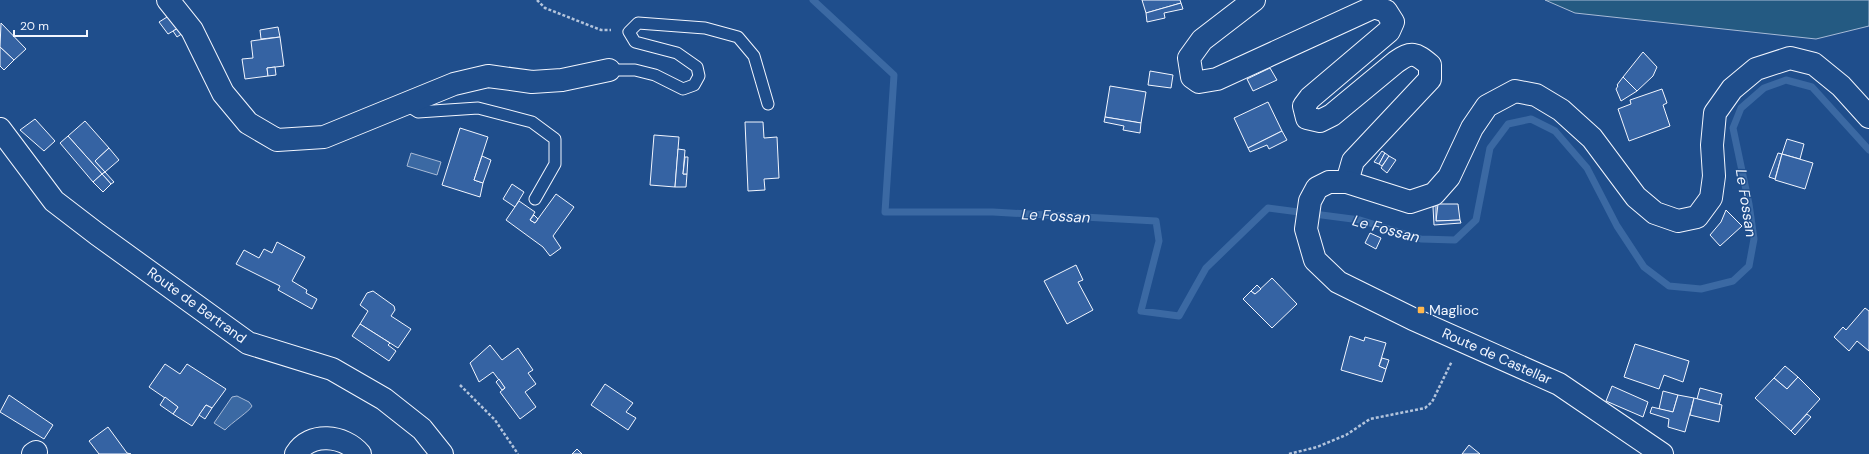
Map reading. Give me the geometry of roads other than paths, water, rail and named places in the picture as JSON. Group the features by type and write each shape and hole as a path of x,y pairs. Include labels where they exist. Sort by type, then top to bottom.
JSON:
{"street":[{"path":"168,0 192,30 223,93 248,123 277,140 324,137 454,84 488,76 532,82 562,80 609,70"},
{"path":"1254,0 1202,40 1190,58 1192,77 1199,82 1217,80 1374,7 1386,11 1393,22 1389,31 1310,98 1304,106 1307,118 1320,121 1332,115 1396,62 1407,55 1417,55 1430,65 1430,79 1353,161 1346,182"},
{"name":"Route de Castellar","path":"1662,454 1559,384 1463,340 1412,319 1338,282 1315,260 1306,229 1310,202 1317,188 1329,182 1346,182 1410,202 1434,194 1448,177 1472,128 1487,106 1515,91 1536,95 1561,110 1592,138 1636,196 1656,213 1678,221 1697,217 1711,198 1714,176 1712,145 1715,113 1732,89 1756,69 1790,58 1814,64 1841,86 1869,117"},
{"name":"Route de Bertrand","path":"0,129 54,200 97,234 248,343 332,370 384,399 422,429 442,454"},
{"path":"296,454 300,447 322,437 340,439 360,454"}],"lane":[{"path":"609,70 635,70 655,75 683,89 694,85 698,76 697,67 677,52 635,42 629,32 638,23 705,28 738,37 754,56 768,104"},
{"path":"405,104 418,112 478,108 532,122 555,139 555,164 535,199"}],"waterway":[{"name":"Le Fossan","path":"813,0 894,75 885,212 993,212 1156,221 1159,241 1141,311 1179,316 1206,268 1268,208 1360,220 1421,239 1455,240 1476,220 1490,148 1508,124 1531,119 1555,131 1587,168 1617,226 1644,267 1669,286 1701,289 1733,281 1749,266 1754,239 1749,204 1733,128 1741,108 1764,88 1786,80 1812,87 1869,150"}],"place":[{"name":"Maglioc","path":"1421,310"}]}
